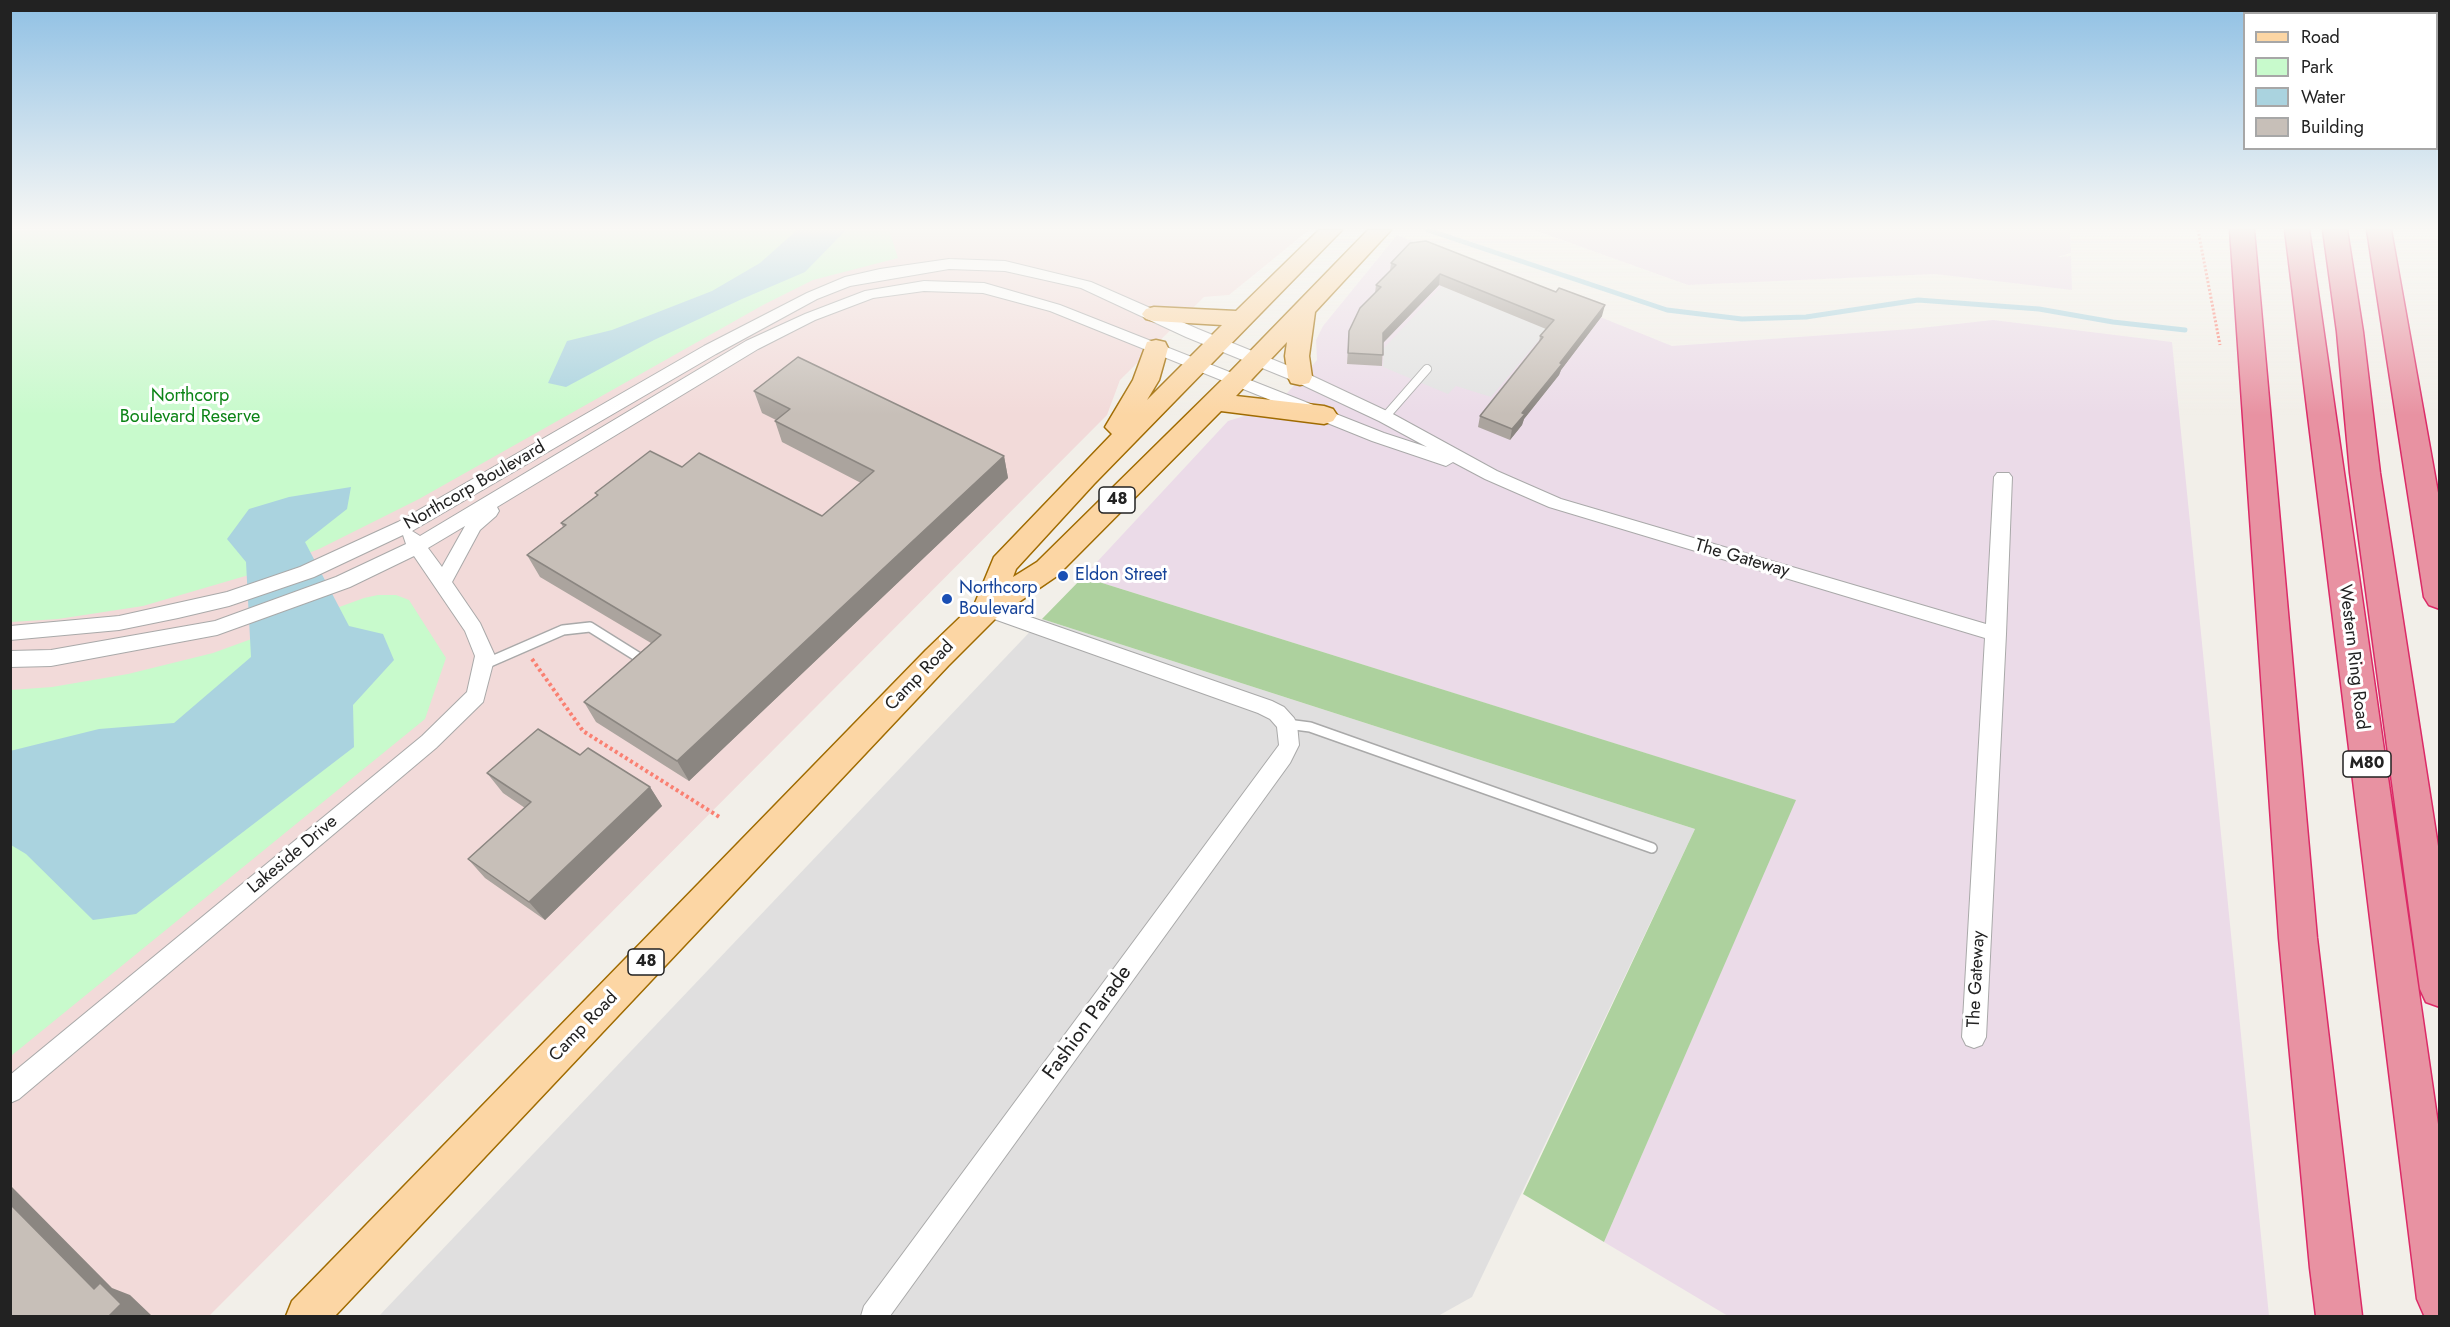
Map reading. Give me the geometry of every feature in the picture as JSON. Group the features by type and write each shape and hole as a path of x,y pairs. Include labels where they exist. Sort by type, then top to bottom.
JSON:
{"highway":[{"path":"2247,292 2298,938 2339,1317"},
{"name":"Western Ring Road","path":"2305,292 2439,1299"},
{"name":"Western Ring Road","path":"2344,292 2365,473 2439,989"},
{"path":"2390,292 2421,474 2423,503 2439,597"},
{"path":"2421,474 2439,500"}],"main road":[{"name":"Camp Road","path":"987,609 1004,564 1086,477 1270,292"},
{"name":"Camp Road","path":"307,1317 921,675 987,609 1047,569 1322,292"},
{"path":"1300,377 1297,356 1303,312"},
{"path":"1154,314 1244,319"},
{"path":"1086,477 1139,395 1156,348"},
{"path":"1214,402 1324,415"}],"street":[{"name":"Northcorp Boulevard","path":"10,633 119,622 229,599 339,559 404,527 767,318 823,292"},
{"name":"Northcorp Boulevard","path":"10,659 51,658 217,628 343,582 418,546 590,444 670,392 752,345 810,317 870,294 884,292"},
{"name":"Northcorp Boulevard","path":"1000,292 1024,298 1237,380"},
{"name":"Northcorp Boulevard","path":"1102,292 1257,359"},
{"name":"The Gateway","path":"1257,359 1385,417 1491,475"},
{"name":"The Gateway","path":"1237,380 1378,437 1491,475 1578,511 1996,634"},
{"name":"The Gateway","path":"1974,1037 2003,477"},
{"path":"442,583 474,526 521,483"},
{"name":"Lakeside Drive","path":"10,1091 429,742 476,696 485,656 473,628 404,527"},
{"path":"987,609 1265,707 1277,713 1287,724"},
{"name":"Fashion Parade","path":"874,1317 1283,757 1289,745 1287,724"}],"lane":[{"path":"1385,417 1427,369"},
{"path":"657,381 670,392"},
{"path":"483,666 563,630 590,627 638,657"},
{"path":"1287,724 1310,727 1652,848"}],"path":[{"path":"2210,292 2220,345"},
{"path":"2439,337 2439,343"},
{"path":"520,648 539,666 583,731 721,818"}],"shaded area":[{"path":"10,292 1233,292 1229,295 1204,297 1120,380 1107,415 209,1316 11,1316"},
{"path":"1351,292 1538,292 1672,346 1911,329 1993,320 2172,342 2269,1316 1728,1316 1604,1242 1795,800 1083,577 1228,421 1251,414 1269,413 1317,360 1316,340 1323,326"},
{"path":"1436,292 1457,292 1548,329 1491,397 1456,386 1448,394 1383,367 1384,348"},
{"path":"1042,619 1695,829 1472,1297 1438,1316 379,1316"}],"green space":[{"name":"Northcorp Boulevard Reserve","path":"10,292 789,292 419,499 319,549 259,572 143,606 58,619 11,622"},
{"path":"1083,577 1796,800 1604,1242 1523,1194 1695,829 1042,619"},
{"path":"396,595 409,600 446,658 425,719 11,1056 11,690 52,687 128,674 213,653 364,598"}],"water":[{"path":"710,292 759,292 654,340 566,387 548,383 567,341 612,330"},
{"path":"351,487 347,509 305,542 349,626 383,634 394,660 353,705 354,747 136,914 93,920 26,854 11,845 10,751 99,729 174,723 251,657 246,562 227,539 249,509 289,497"}],"building":[{"path":"1376,292 1423,292 1383,333 1383,355 1348,353 1349,331 1360,308"},
{"path":"1484,292 1570,292 1605,305 1512,429 1480,416 1543,337 1540,336 1554,320"},
{"path":"798,357 1004,456 677,761 584,702 661,635 527,555 566,525 561,523 598,495 595,493 650,451 682,467 699,453 822,516 874,471 775,421 790,409 754,391"},
{"path":"538,729 580,755 588,748 650,787 529,902 468,859 531,802 487,773"},
{"path":"10,1204 94,1289 100,1283 121,1304 108,1317 10,1317"}],"waterway":[{"path":"1613,292 1667,310 1742,319 1806,317 1918,300 2039,309 2113,322 2185,330"}],"place":[{"name":"Eldon Street","path":"1063,576"},
{"name":"Northcorp Boulevard","path":"947,599"}]}
